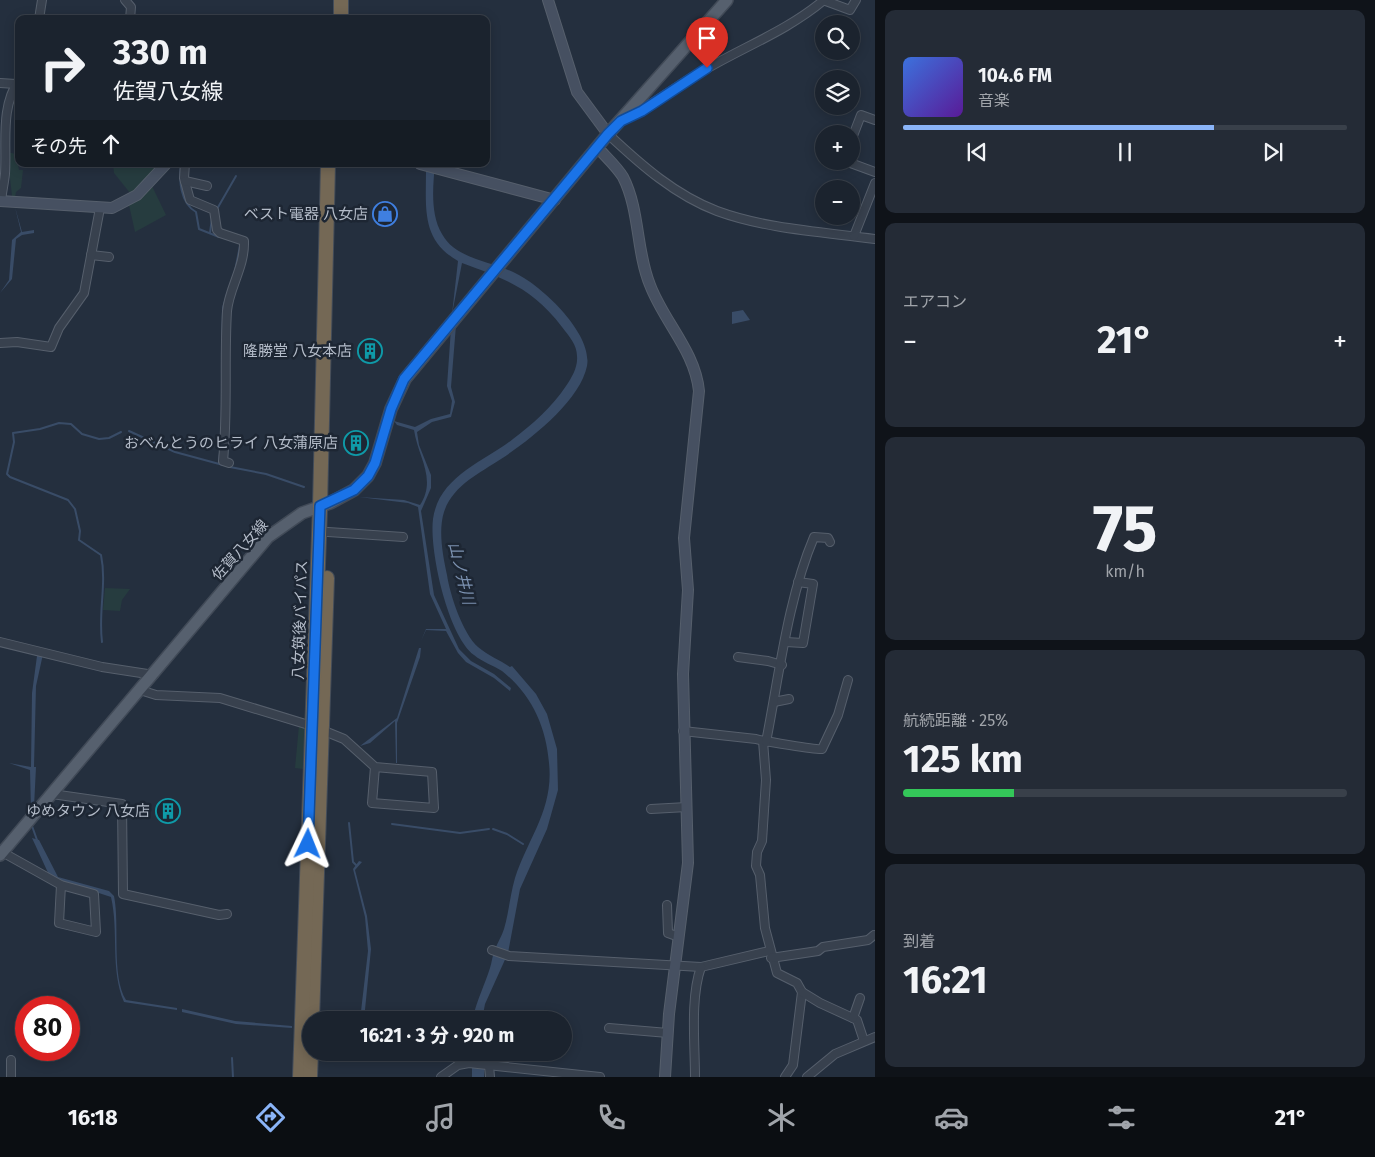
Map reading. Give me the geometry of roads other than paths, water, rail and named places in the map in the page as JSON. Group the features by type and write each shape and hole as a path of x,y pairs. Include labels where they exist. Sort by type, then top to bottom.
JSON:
{"highway":[{"path":"331,15 332,0"},
{"path":"340,15 341,0"},
{"name":"八女筑後バイパス","path":"300,1077 328,532 325,505 328,167"},
{"name":"八女筑後バイパス","path":"312,1011 317,729 336,167"},
{"path":"310,1077 311,1061"}],"main road":[{"name":"佐賀八女線","path":"1,853 268,537 288,521 354,490 368,476 375,463 391,409 404,379 555,200 608,134 727,0"}],"street":[{"path":"40,15 42,0"},
{"path":"548,0 577,92 608,134 654,175 675,189 716,210 778,225 875,239"},
{"path":"621,121 642,111 707,68 792,25 824,0 850,10 856,0"},
{"path":"0,83 15,85 7,110 5,175 0,201 112,208 130,201 163,167"},
{"path":"857,125 861,115 875,120"},
{"path":"598,148 622,175 628,191 648,282 697,375 699,391 684,530 688,608 683,674 683,731 688,865 674,966 665,1077"},
{"path":"860,166 875,172"},
{"path":"185,167 185,181 190,200 214,210 217,230 220,233 244,240 244,255 227,308 227,414 224,461 229,463"},
{"path":"433,167 555,200"},
{"path":"185,181 207,186"},
{"path":"854,236 875,184"},
{"path":"2,343 18,342 51,347 59,328 84,292 100,208"},
{"path":"91,255 109,257"},
{"path":"328,532 403,537"},
{"path":"830,542 828,538 814,536 798,582 765,742 766,780 762,841 757,852 756,866 760,875 765,928 770,954 777,973 797,983 802,992 820,1004 857,1020 864,1041"},
{"path":"786,642 803,643 814,584 798,582"},
{"path":"0,642 102,667 154,674"},
{"path":"738,657 782,665"},
{"path":"683,731 793,744 818,750 822,749 838,715 848,680"},
{"path":"140,690 156,695 220,698 317,729 344,740 375,767 432,772 434,808 372,804 375,767"},
{"path":"774,702 789,699"},
{"path":"52,794 122,804 124,894 219,915 228,914"},
{"path":"651,809 687,807"},
{"path":"1,853 61,885 94,894 96,932 59,922 61,885"},
{"path":"667,905 668,933 679,937"},
{"path":"492,950 509,956 701,968 770,954 821,951 823,947 868,940 874,934"},
{"path":"695,1077 697,978 701,968"},
{"path":"785,1077 794,1065 802,992"},
{"path":"853,1018 860,998"},
{"path":"609,1028 668,1033"},
{"path":"807,1077 835,1054 875,1037"},
{"path":"11,1077 12,1060"},
{"path":"441,1077 458,1065 469,1063 486,1063 600,1077"},
{"path":"486,1063 490,1077"}],"water":[{"path":"435,167 434,209 438,226 448,243 466,255 517,274 540,289 574,326 587,353 587,366 582,379 575,393 564,406 526,441 460,487 448,503 442,519 442,544 445,568 451,593 462,624 478,647 510,667 512,666 536,694 547,714 557,749 558,790 547,829 520,889 508,953 484,1011 475,1011 494,952 504,929 520,863 544,809 550,780 549,763 544,736 529,700 502,671 474,655 456,630 442,592 437,571 433,519 437,504 453,481 520,433 542,415 555,401 576,368 577,356 576,348 570,337 551,314 529,294 505,280 462,263 452,314 458,261 446,253 437,243 432,233 426,210 426,170"},
{"path":"15,207 22,232 34,230 34,233 22,235 16,239 12,279 0,293 9,280 12,240 21,232"},
{"path":"743,310 750,320 732,324 732,312"},
{"path":"456,325 451,387 455,402 451,417 432,422 417,432 419,445 431,475 431,488 421,511 434,595 459,649 471,661 494,674 511,688 510,691 494,678 466,662 458,653 446,631 426,630 421,641 426,629 446,629 430,594 418,507 408,503 359,497 404,500 420,505 425,495 427,477 414,430 397,425 394,421 415,427 431,419 450,414 452,401 447,386 451,328"},
{"path":"419,648 421,648 420,657 397,723 396,763 395,721 370,743 360,746 397,718"},
{"path":"30,652 43,654 36,686 34,767 36,767 34,807 31,811 30,770 9,763 31,767 32,693 37,656"},
{"path":"32,838 39,840 58,877 109,891 114,896 117,964 121,990 126,1000 177,1008 177,1010 124,1002 117,977 111,897 50,877"},
{"path":"359,861 362,862 355,870 367,916 371,949 365,1011 361,1011 368,951 365,917 353,869"},
{"path":"182,1009 235,1021 292,1026 292,1028 236,1024 182,1012"},
{"path":"472,1061 485,1061 484,1077 472,1077"}],"waterway":[{"path":"181,167 182,191 187,203 196,212 199,229 219,237"},
{"path":"217,209 236,176"},
{"path":"210,233 212,218"},
{"path":"235,271 240,246"},
{"path":"222,359 223,308 227,294"},
{"path":"102,642 103,566 101,555 79,540 80,531 75,509 68,500 10,477 7,474 14,442 13,433 40,429 59,423 71,424 82,434 99,439 109,438 121,432"},
{"path":"129,431 175,452 223,465"},
{"path":"219,463 221,443"},
{"path":"230,467 266,474 304,487"},
{"path":"349,823 353,862 356,865"},
{"path":"392,824 460,833 489,829"},
{"path":"32,826 37,840"},
{"path":"493,829 507,834 523,844"},
{"path":"232,1058 233,1077"}],"place":[{"name":"ベスト電器 八女店","path":"385,214"},
{"name":"隆勝堂 八女本店","path":"370,351"},
{"name":"おべんとうのヒライ 八女蒲原店","path":"356,443"},
{"name":"ゆめタウン 八女店","path":"168,811"}],"water label":[{"name":"山ノ井川","path":"462,573"}]}
